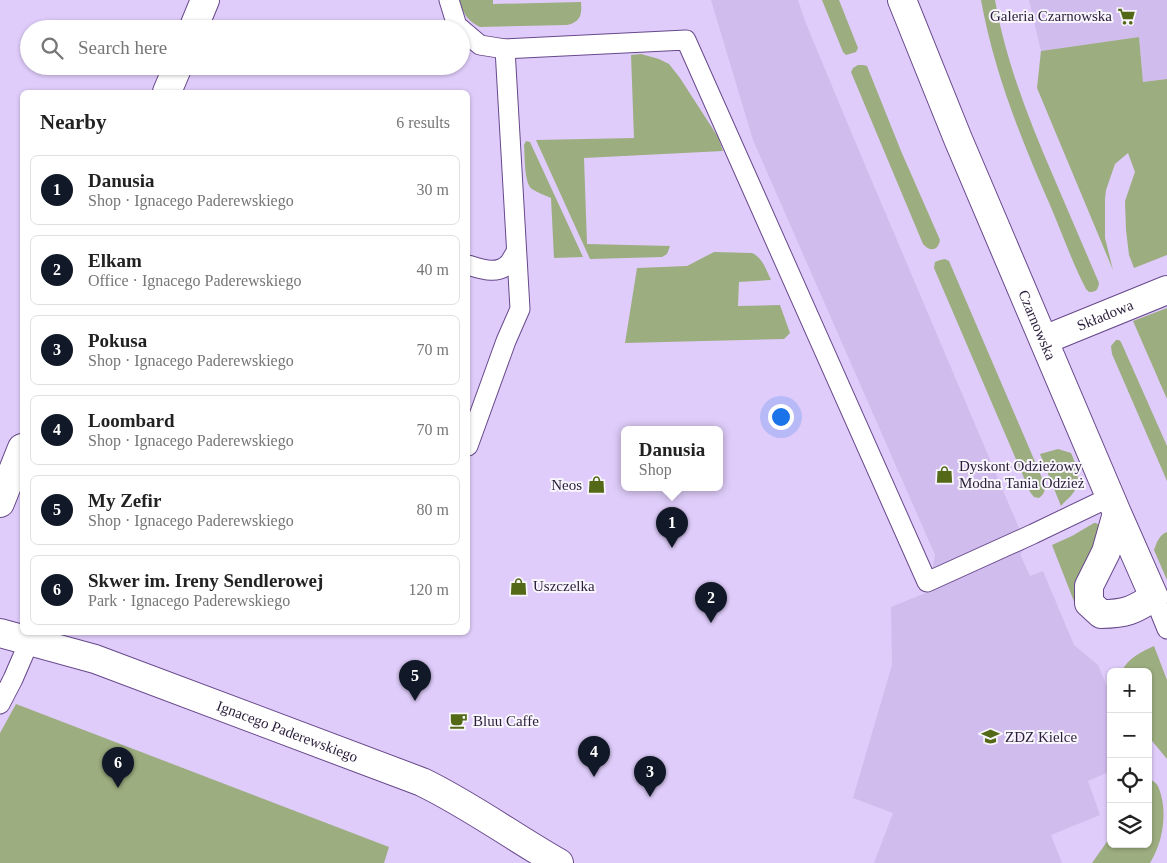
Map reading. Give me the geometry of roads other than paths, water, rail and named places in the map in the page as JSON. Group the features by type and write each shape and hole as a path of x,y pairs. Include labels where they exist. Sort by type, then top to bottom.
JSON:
{"street":[{"path":"197,20 205,0"},
{"name":"Czarnowska","path":"902,0 958,139 1154,597"},
{"name":"Czarnowska","path":"922,0 958,139"},
{"path":"169,90 175,75"},
{"name":"Składowa","path":"1044,340 1167,290"},
{"path":"1,501 20,453"},
{"path":"1114,505 1106,552 1089,586 1089,603 1101,614 1116,614 1135,609 1154,597"},
{"name":"Ignacego Paderewskiego","path":"0,633 95,659 422,782 460,802 560,863"}],"lane":[{"path":"449,0 455,20"},
{"path":"470,37 480,45 505,50 686,40 927,582 1033,534 1114,505"},
{"path":"470,440 506,341 520,309 505,50"},
{"path":"470,265 484,271 498,270 509,264 516,252"},
{"name":"Czarnowska","path":"1154,597 1167,629"},
{"path":"0,704 28,642"}],"place":[{"name":"Galeria Czarnowska","path":"1126,16"},
{"name":"Dyskont Odzieżowy Modna Tania Odzież","path":"945,475"},
{"name":"Neos","path":"596,485"},
{"name":"Danusia","path":"672,548"},
{"name":"Uszczelka","path":"519,586"},
{"name":"Elkam","path":"711,623"},
{"name":"My Zefir","path":"415,701"},
{"name":"Bluu Caffe","path":"459,721"},
{"name":"ZDZ Kielce","path":"991,737"},
{"name":"Loombard","path":"594,777"},
{"name":"Skwer im. Ireny Sendlerowej","path":"118,788"},
{"name":"Pokusa","path":"650,797"}]}
